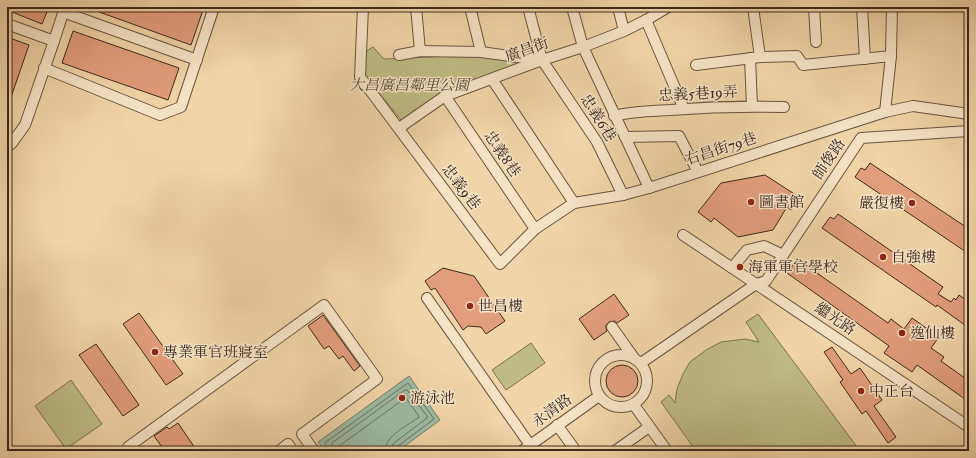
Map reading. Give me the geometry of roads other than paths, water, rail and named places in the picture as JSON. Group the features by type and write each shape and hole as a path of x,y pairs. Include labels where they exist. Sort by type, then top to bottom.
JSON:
{"street":[{"path":"44,68 160,115 181,107 214,7"},
{"name":"忠義9巷","path":"363,7 360,77 500,264"},
{"path":"416,7 420,51"},
{"path":"470,7 481,52"},
{"name":"忠義6巷","path":"528,7 542,60 596,142 623,194"},
{"path":"572,7 583,47 649,188"},
{"path":"618,7 624,30"},
{"path":"752,106 755,57 753,7"},
{"path":"814,7 816,42"},
{"path":"862,7 865,58"},
{"path":"885,112 891,56 892,7"},
{"name":"廣昌街","path":"399,128 445,96 542,60 583,47 646,20 664,8"},
{"path":"7,147 12,143 25,125 64,9 197,60"},
{"path":"646,20 684,109"},
{"path":"7,24 54,41"},
{"path":"399,55 420,51 481,52 542,60"},
{"path":"696,65 755,57 797,56 803,65 891,56"},
{"path":"492,79 574,202"},
{"name":"忠義8巷","path":"445,96 535,229"},
{"name":"忠義5巷19弄","path":"614,116 627,112 752,106 784,107"},
{"name":"右昌街79巷","path":"500,264 535,229 574,202 649,188 885,112 913,106 969,114"},
{"name":"師俊路","path":"637,360 756,284 766,281 861,138 969,131"},
{"path":"625,137 679,136 698,172"},
{"name":"繼光路","path":"683,235 969,427"},
{"path":"732,268 747,250 764,246 783,255"},
{"path":"427,298 526,448"},
{"path":"130,451 128,447 324,305 377,378 302,434 314,451"},
{"path":"612,327 645,370 648,378 648,386 645,394 634,405 618,408 611,406 599,396 595,379 597,370 602,363 617,355 625,355 637,360"},
{"name":"永清路","path":"526,448 599,396"},
{"path":"634,405 667,451"},
{"path":"558,425 576,451"},
{"path":"615,451 649,427"},
{"path":"279,451 288,444 293,451"}],"water":[{"name":"游泳池","path":"409,376 440,420 398,451 325,451 318,442"}],"place":[{"name":"圖書館","path":"751,202"},
{"name":"嚴復樓","path":"912,203"},
{"name":"自強樓","path":"883,257"},
{"name":"海軍軍官學校","path":"740,267"},
{"name":"世昌樓","path":"470,306"},
{"name":"逸仙樓","path":"902,333"},
{"name":"專業軍官班寢室","path":"155,352"},
{"name":"中正台","path":"861,391"},
{"name":"游泳池","path":"402,398"}],"park label":[{"name":"大昌廣昌鄰里公園","path":"409,85"}]}
